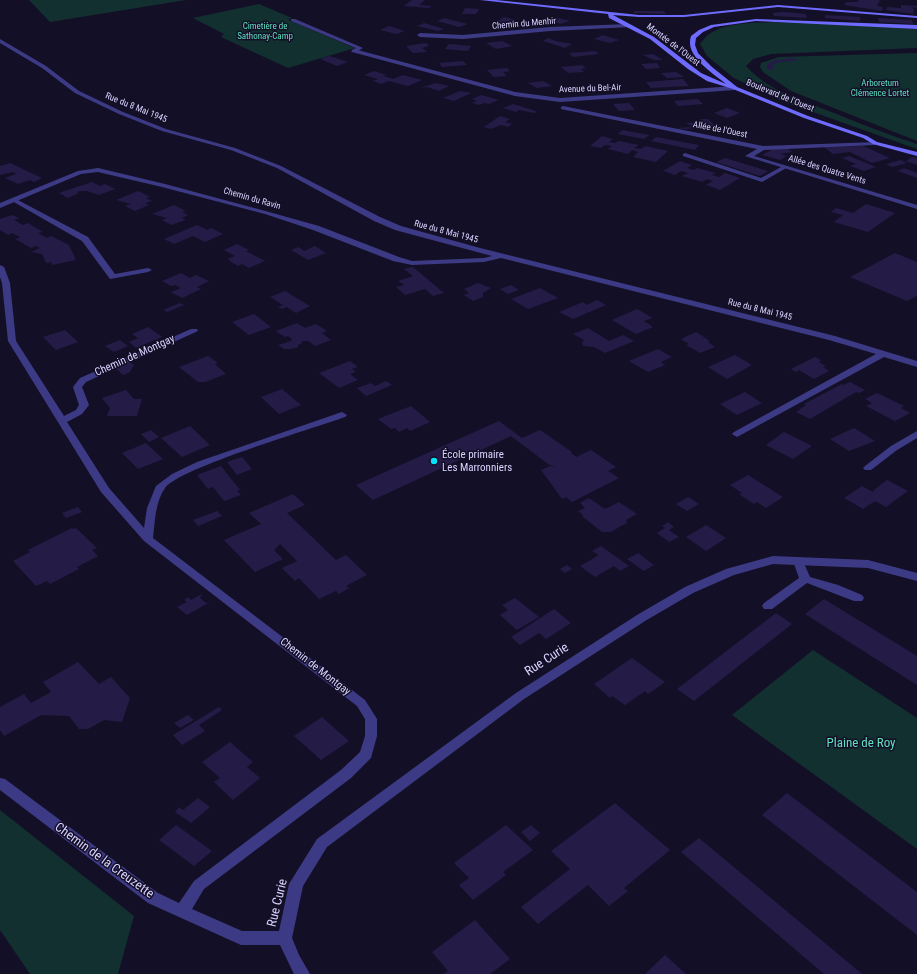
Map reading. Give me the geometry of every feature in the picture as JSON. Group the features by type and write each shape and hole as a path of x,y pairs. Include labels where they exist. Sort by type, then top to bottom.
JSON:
{"street":[{"path":"482,0 610,14 663,17 778,6 917,17"},
{"name":"Montée de l'Ouest","path":"610,14 611,17 653,39 696,74 718,84 735,88"},
{"name":"Avenue du Bel-Air","path":"293,20 360,48 354,51 514,94 560,100 735,88"},
{"name":"Boulevard de l'Ouest","path":"917,27 756,20 732,22 701,31 693,37 692,45 696,54 710,68 735,88 806,117 865,137 875,143 917,154"},
{"name":"Chemin du Menhir","path":"420,35 463,37 550,29 629,26"},
{"name":"Rue du 8 Mai 1945","path":"0,41 44,67 77,92 121,113 159,128 233,149 279,167 377,219 398,228 501,256 832,338 917,364"},
{"name":"Montée de l'Ouest","path":"706,78 728,81"},
{"name":"Allée de l'Ouest","path":"562,108 763,148 875,143"},
{"name":"Allée des Quatre Vents","path":"763,148 748,156 917,207"},
{"path":"685,155 762,180 784,167"},
{"name":"Chemin du Ravin","path":"0,206 80,172 98,170 219,199 316,228 412,264 484,260 501,256"},
{"path":"14,200 85,239 113,277 148,270"},
{"name":"Chemin de Montgay","path":"0,267 6,283 12,341 105,490 148,539 361,703 371,719 372,736 366,754 346,774 199,885 182,911"},
{"name":"Chemin de Montgay","path":"62,421 79,412 84,405 78,387 83,380 194,331"},
{"path":"737,434 885,353"},
{"path":"148,539 152,508 161,486 175,476 200,464 342,415"},
{"path":"868,468 894,448 917,434"},
{"name":"Rue Curie","path":"285,938 296,884 322,843 513,700 641,618 689,590 730,572 773,560 868,564 917,576"},
{"path":"798,561 805,579"},
{"path":"805,579 834,588 858,598"},
{"path":"768,606 805,579"},
{"name":"Chemin de la Creuzette","path":"0,783 153,898 241,938 285,938"},
{"path":"285,938 293,959 302,974"}],"green space":[{"path":"29,0 186,0 50,22"},
{"name":"Cimetière de Sathonay-Camp","path":"259,4 292,18 288,20 355,48 288,68 221,37 224,34 193,18"},
{"path":"792,22 917,29 917,48 771,54 753,59 746,66 755,75 775,89 917,144 917,149 782,101 734,78 707,56 700,44 708,35 716,30 726,27 748,23"},
{"name":"Arboretum Clémence Lortet","path":"917,53 917,141 791,91 763,72 760,67 761,63 779,57"},
{"name":"Plaine de Roy","path":"813,650 917,718 917,849 732,715"},
{"path":"0,810 134,916 118,974 30,974 0,930"}],"building":[{"path":"412,0 425,0 419,5 432,6 429,8 404,6"},
{"path":"859,0 880,0 877,6 883,7 882,11 844,5 846,2 857,2"},
{"path":"901,5 917,6 917,8 910,7 914,9 913,14 886,10 887,7 901,8"},
{"path":"465,8 479,9 476,14 462,14"},
{"path":"634,11 664,11 666,14 634,13"},
{"path":"784,12 806,14 807,18 774,16 773,13"},
{"path":"825,15 860,17 860,21 825,18"},
{"path":"504,17 516,20 502,25 494,23"},
{"path":"445,18 468,24 459,27 437,21"},
{"path":"559,18 570,21 561,24 549,21"},
{"path":"878,18 912,20 913,24 879,22"},
{"path":"424,23 444,29 438,31 417,26"},
{"path":"389,26 405,31 396,34 380,30"},
{"path":"603,35 619,40 610,43 594,39"},
{"path":"548,38 572,44 565,48 543,41"},
{"path":"502,41 512,46 496,49 486,43"},
{"path":"426,43 429,46 422,48 427,52 413,53 406,46"},
{"path":"449,44 471,46 468,51 445,49"},
{"path":"595,51 599,54 573,57 569,53"},
{"path":"653,54 663,60 654,60 643,55"},
{"path":"329,56 348,62 337,66 320,59"},
{"path":"797,58 795,61 778,62 773,65 774,69 771,70 768,70 766,66 775,60"},
{"path":"463,61 467,65 442,67 439,63"},
{"path":"657,63 660,68 646,69 641,64"},
{"path":"582,65 586,68 581,69 584,72 568,73 561,67"},
{"path":"507,68 510,71 503,72 507,76 494,77 487,70"},
{"path":"374,71 387,75 383,76 393,79 403,75 422,80 408,86 389,81 381,84 373,81 378,79 364,75"},
{"path":"676,72 684,77 667,78 661,73"},
{"path":"683,79 689,86 651,88 646,82"},
{"path":"543,81 552,86 537,88 528,83"},
{"path":"436,83 449,86 439,91 427,87 420,88"},
{"path":"460,91 471,93 454,101 443,98"},
{"path":"481,95 499,100 489,104 484,103 479,105 472,103 477,101 472,99"},
{"path":"698,99 703,104 678,106 674,101"},
{"path":"629,103 635,110 619,111 613,104"},
{"path":"513,104 537,112 534,113 519,110 516,112 503,108"},
{"path":"727,108 740,113 727,118 714,113"},
{"path":"500,116 510,119 505,122 512,124 508,127 501,125 491,129 484,127"},
{"path":"700,119 708,119 716,127 676,128 693,127 686,123 703,122"},
{"path":"622,130 649,135 644,139 618,134"},
{"path":"602,136 613,139 609,142 615,143 619,141 639,145 634,148 641,149 645,146 668,151 656,162 633,157 638,152 632,150 628,154 608,149 612,146 605,145 601,148 590,146"},
{"path":"656,137 699,145 695,150 651,141"},
{"path":"863,146 890,158 872,163 850,152 833,154 824,147"},
{"path":"787,148 792,152 780,154 787,156 780,160 762,155 773,149"},
{"path":"849,156 876,167 864,171 850,166 856,164 842,158"},
{"path":"912,157 917,158 917,165 906,161"},
{"path":"725,158 768,171 760,176 716,162"},
{"path":"901,160 907,163 892,167 886,164"},
{"path":"680,161 692,165 687,168 694,170 697,168 716,173 712,175 719,177 725,173 740,178 720,190 706,185 713,181 707,179 702,182 682,176 688,173 681,171 675,175 663,171"},
{"path":"10,163 42,178 34,182 30,180 18,184 5,178 16,174 13,172 0,175 0,166"},
{"path":"904,168 917,173 917,178 898,171"},
{"path":"92,182 100,186 105,184 115,189 99,195 87,191 80,191 77,192 79,193 68,198 59,193"},
{"path":"138,191 150,197 146,198 152,201 145,203 149,205 135,211 125,206 131,204 116,200"},
{"path":"866,204 895,213 868,232 834,222 843,215 831,212 836,208 853,213"},
{"path":"174,205 186,211 182,212 188,215 182,218 186,220 171,225 162,220 167,218 152,214"},
{"path":"12,215 19,218 14,220 23,225 28,223 43,232 38,233 43,236 47,238 51,236 69,245 76,260 52,265 51,262 46,263 42,254 31,252 40,248 36,246 31,248 15,239 20,237 12,233 8,235 0,230 0,219"},
{"path":"197,225 207,230 211,228 223,234 205,242 193,236 174,244 164,239"},
{"path":"237,244 249,250 246,251 265,261 249,268 242,264 238,266 229,261 231,261 227,259 235,256 224,250"},
{"path":"315,246 326,253 308,260 291,250 299,247 304,251"},
{"path":"895,253 917,262 917,296 907,301 850,277"},
{"path":"413,267 444,293 433,296 425,289 405,295 396,287 404,285 398,281 413,276 404,269"},
{"path":"181,273 190,278 196,275 209,281 197,287 201,289 182,298 171,292 181,288 175,285 171,286 162,281"},
{"path":"478,283 491,288 483,293 483,297 473,301 464,295 469,293 464,289"},
{"path":"511,285 519,290 508,294 500,289"},
{"path":"540,288 558,298 528,309 511,299"},
{"path":"285,291 310,306 296,313 287,307 282,309 278,307 283,305 270,297"},
{"path":"597,300 606,305 573,319 559,312 583,302 587,305"},
{"path":"180,303 184,305 167,312 163,310"},
{"path":"637,309 653,318 644,321 653,327 636,334 612,320"},
{"path":"254,314 271,327 249,335 232,322"},
{"path":"297,323 305,328 316,324 327,331 322,333 331,340 315,346 308,341 302,341 301,344 297,345 299,347 291,349 284,349 278,345 291,341 292,339 288,336 285,337 276,331"},
{"path":"148,327 162,337 136,348 129,342 138,338 132,334"},
{"path":"588,328 609,341 623,335 634,341 605,353 594,347 583,346 582,343 584,340 573,334"},
{"path":"65,330 78,342 56,350 43,337"},
{"path":"696,332 710,341 708,342 715,347 700,353 686,345 689,344 681,339"},
{"path":"120,340 128,346 114,352 105,346"},
{"path":"658,349 672,357 661,362 665,365 648,372 629,361"},
{"path":"735,355 752,365 727,379 708,367"},
{"path":"208,356 218,363 215,364 226,374 205,382 198,382 179,367"},
{"path":"815,357 821,360 819,362 826,366 823,367 829,371 814,379 799,370 796,372 791,369"},
{"path":"350,361 358,367 352,369 356,372 350,374 358,380 339,388 319,373"},
{"path":"129,362 134,365 130,372 123,375 115,368"},
{"path":"386,381 392,385 366,396 357,388 371,383 375,386"},
{"path":"850,382 865,390 859,393 856,392 810,419 796,412 806,405 804,404 842,384 844,385"},
{"path":"282,389 301,405 279,414 261,397"},
{"path":"126,390 134,399 142,399 137,416 107,416 110,408 102,398"},
{"path":"745,392 762,403 737,415 720,404"},
{"path":"877,393 904,406 901,408 910,413 895,421 866,406 872,403 865,399"},
{"path":"411,406 430,422 410,431 407,428 399,432 395,428 391,429 378,419"},
{"path":"499,421 522,438 540,430 572,452 571,453 576,457 591,450 616,467 608,471 619,478 572,502 566,497 562,499 541,470 550,466 555,467 548,464 511,436 373,500 356,485"},
{"path":"190,426 210,445 182,457 161,438"},
{"path":"854,428 875,441 849,451 830,439"},
{"path":"151,430 159,437 149,442 141,434"},
{"path":"784,432 812,446 793,459 766,445"},
{"path":"146,443 163,459 138,469 122,453"},
{"path":"242,457 252,469 237,475 227,462"},
{"path":"221,466 240,490 237,491 241,495 224,501 213,487 208,489 197,475"},
{"path":"748,475 783,497 766,508 757,502 754,504 739,494 742,493 730,485"},
{"path":"887,480 908,491 886,507 875,501 863,509 844,498 862,486 873,492"},
{"path":"293,494 305,505 287,513 336,560 346,555 367,575 346,586 349,588 339,594 336,591 319,599 299,578 295,581 282,568 297,561 280,544 274,550 283,559 255,572 224,540 261,524 249,513"},
{"path":"688,497 699,504 687,511 676,504"},
{"path":"589,498 605,509 619,502 637,514 626,520 627,523 611,532 602,532 583,517 578,511 585,508 580,503"},
{"path":"78,507 82,512 66,518 62,513"},
{"path":"217,511 222,516 198,526 193,520"},
{"path":"668,522 674,527 669,530 679,537 669,542 657,533 665,528 662,526"},
{"path":"706,525 726,538 706,551 686,537"},
{"path":"72,528 76,528 97,548 92,550 98,556 77,567 79,569 50,584 47,581 36,586 13,561 30,552 28,550"},
{"path":"601,546 629,566 620,571 614,566 595,577 580,566 599,555 592,551"},
{"path":"638,553 654,565 644,571 627,559"},
{"path":"567,565 572,569 565,573 560,569"},
{"path":"202,594 200,598 206,603 210,602 187,615 177,607 187,602 184,600 188,597 191,600"},
{"path":"515,598 539,617 517,630 500,615 508,610 502,605"},
{"path":"824,599 917,656 917,685 805,614"},
{"path":"554,609 571,623 546,639 539,633 520,645 511,637"},
{"path":"776,613 792,624 694,701 677,689"},
{"path":"632,658 665,682 648,694 645,691 625,705 612,696 610,698 594,684"},
{"path":"78,662 99,684 111,677 130,698 122,722 104,720 88,729 79,729 69,716 41,715 4,736 0,730 0,707 24,694 31,703 51,692 43,682"},
{"path":"219,707 222,710 199,725 205,731 182,745 173,735"},
{"path":"188,715 194,720 180,728 174,723"},
{"path":"322,717 349,741 321,760 294,736"},
{"path":"230,742 253,762 247,767 260,778 233,800 214,782 220,778 202,762"},
{"path":"787,793 917,892 917,935 762,815"},
{"path":"198,798 210,807 191,823 175,812 179,807 183,810"},
{"path":"615,803 670,850 624,888 628,891 609,906 588,885 538,924 521,907 570,869 551,851"},
{"path":"176,825 212,851 194,866 159,840"},
{"path":"506,825 533,850 503,872 506,875 473,900 459,885 469,878 454,863"},
{"path":"531,825 540,833 530,841 521,832"},
{"path":"699,838 862,974 824,974 681,852"},
{"path":"475,920 510,959 490,974 443,974 448,971 432,952"},
{"path":"665,955 686,974 645,974"}],"place":[{"name":"École primaire Les Marronniers","path":"434,461"}]}
